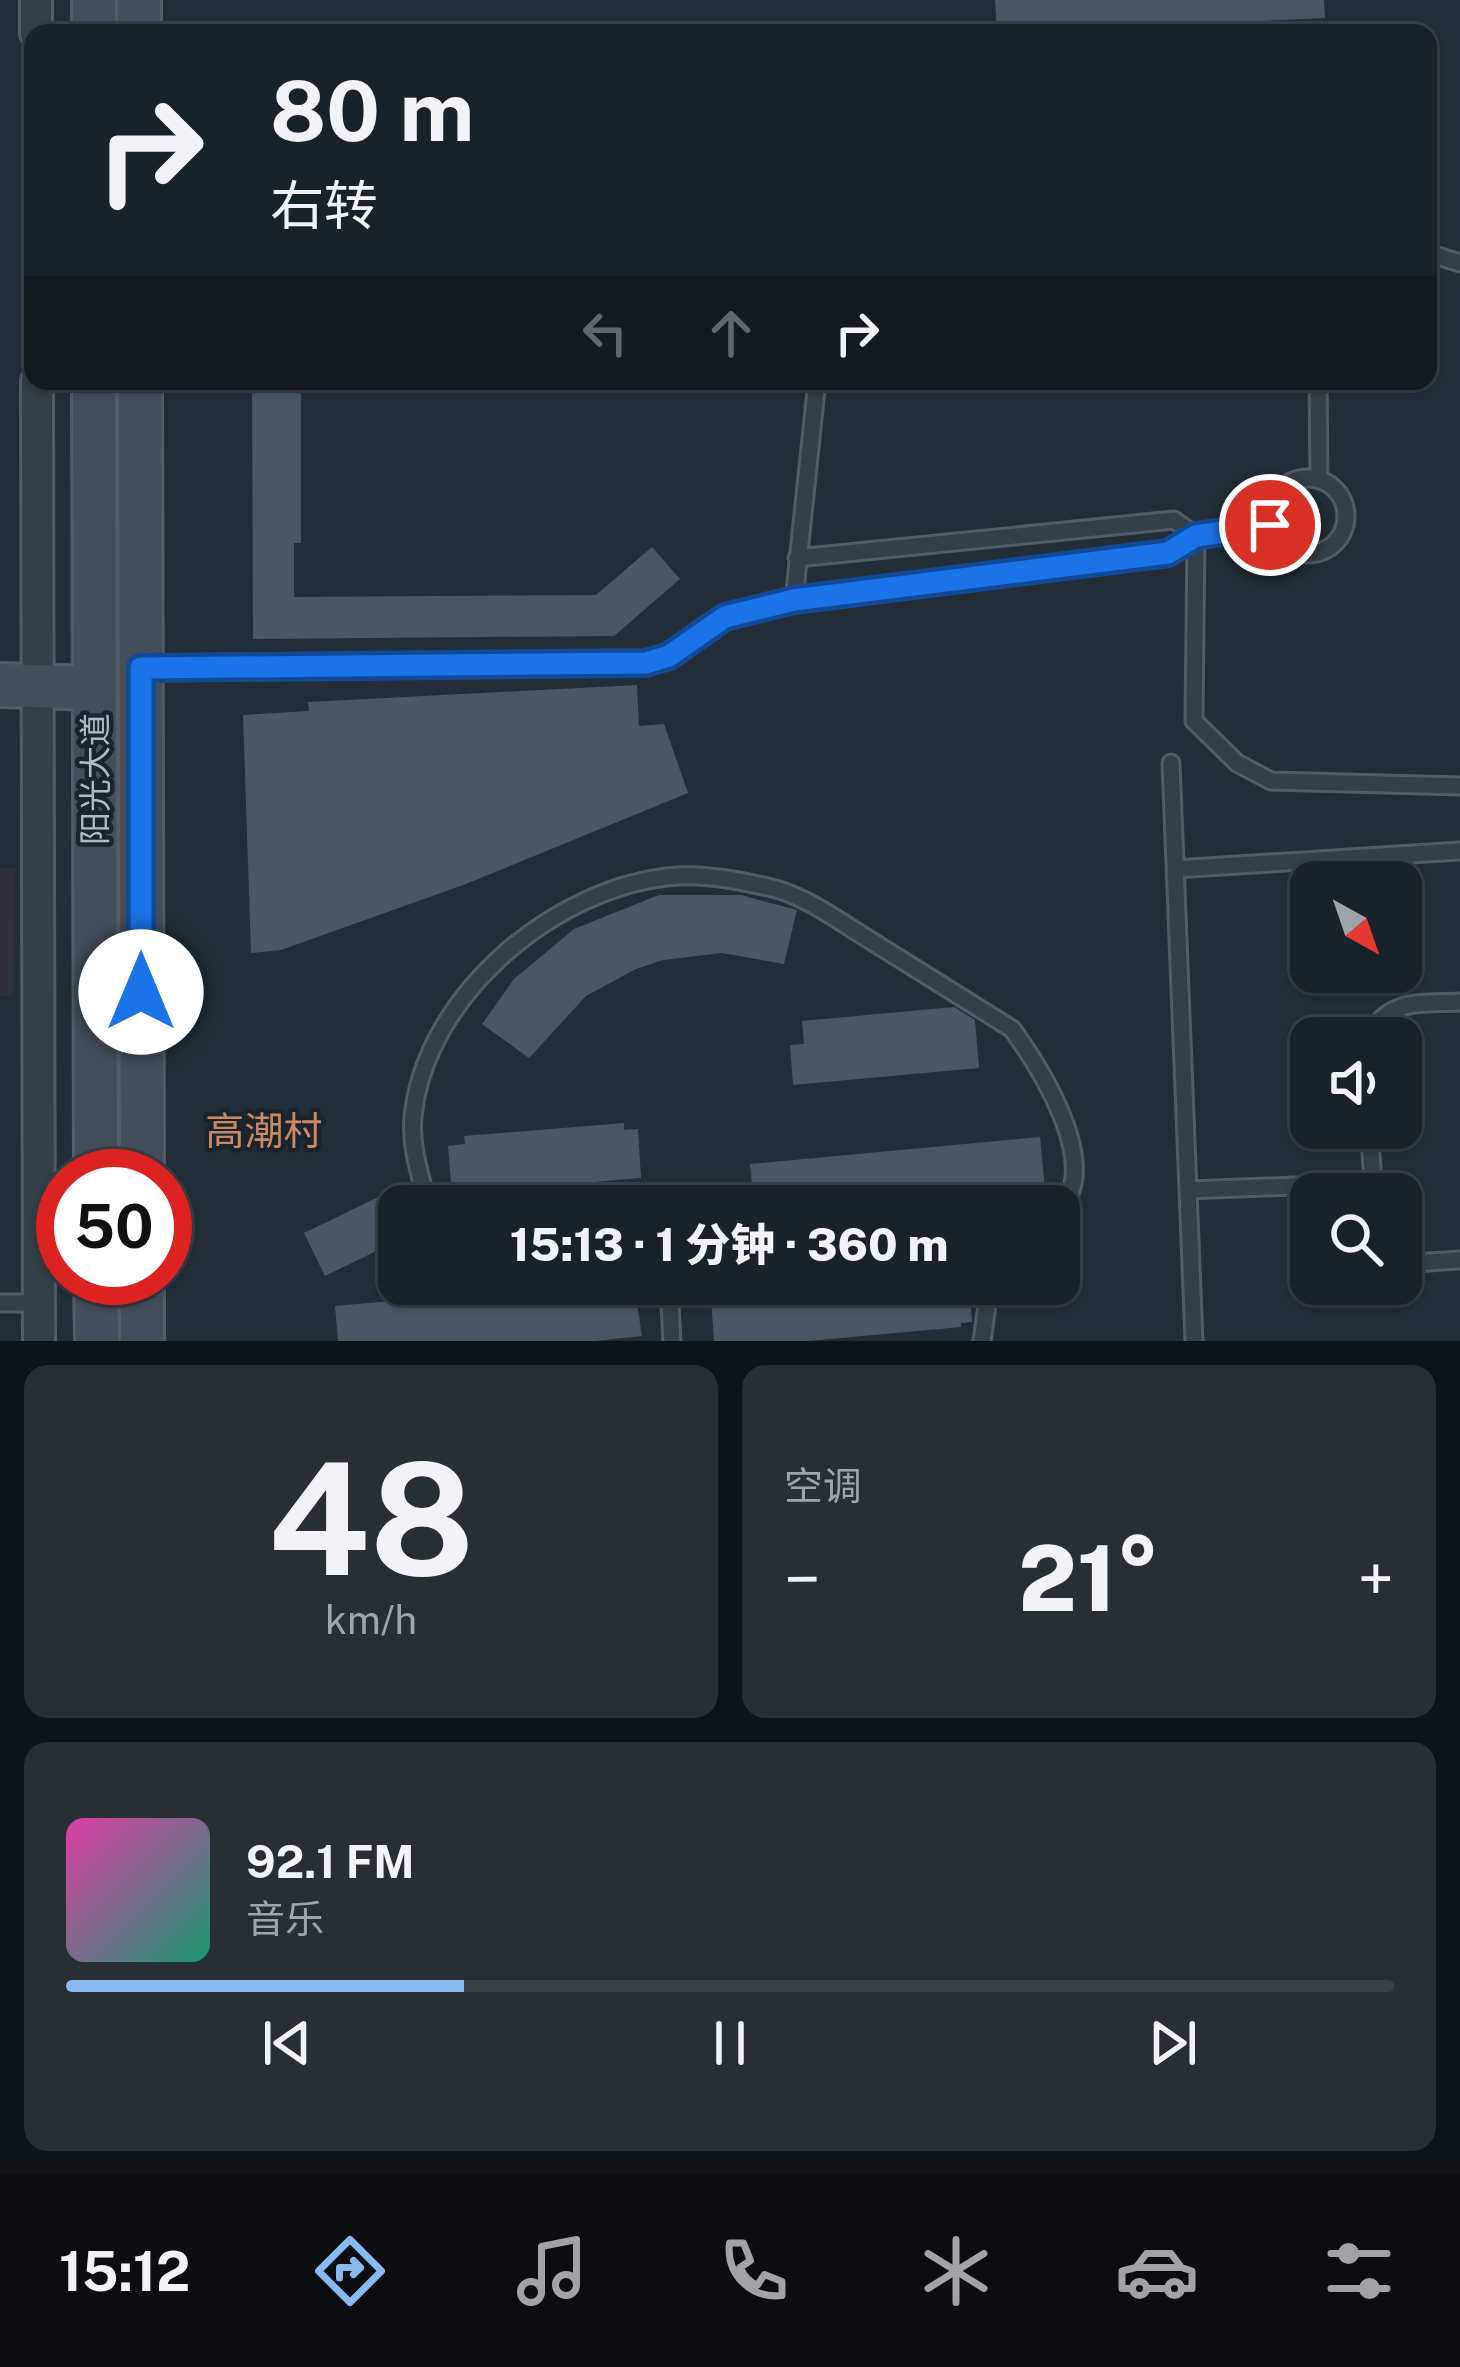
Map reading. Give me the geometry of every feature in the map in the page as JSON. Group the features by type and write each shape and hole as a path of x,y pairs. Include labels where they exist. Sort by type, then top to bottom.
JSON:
{"main road":[{"name":"阳光大道","path":"94,390 96,1149"},
{"name":"阳光大道","path":"140,390 142,1149"},
{"path":"19,686 95,688"},
{"path":"96,1305 97,1341"},
{"path":"142,1305 142,1341"}],"street":[{"path":"36,390 19,686 36,1210"},
{"path":"39,1305 39,1341"}],"lane":[{"path":"794,600 817,390"},
{"path":"1318,390 1319,479"},
{"path":"1296,479 1319,479 1338,492 1346,512 1337,541 1320,553 1299,554 1281,544 1270,525 1277,493 1296,479"},
{"path":"797,558 1174,520 1196,536"},
{"path":"141,668 646,663 669,656 725,617 794,600 1168,553 1196,536 1270,525"},
{"path":"1196,536 1194,721 1221,752 1270,781 1460,786"},
{"path":"1172,763 1194,1341"},
{"path":"1175,869 1460,851"},
{"path":"423,1185 413,1145 416,1099 429,1055 464,998 520,942 574,907 636,884 700,876 795,895 1012,1029 1028,1050 1076,1152 1073,1185"},
{"path":"1378,1017 1396,1005 1460,1001"},
{"path":"1188,1190 1290,1189"},
{"path":"1422,1262 1460,1260"},
{"path":"0,1303 36,1303"},
{"path":"670,1305 672,1341"},
{"path":"982,1341 987,1305"}],"shaded area":[{"path":"0,868 15,868 13,996 0,996"}],"building":[{"path":"995,0 1324,0 1325,18 1194,24 996,24"},
{"path":"252,390 301,390 301,543 294,543 294,597 596,595 652,547 680,579 614,636 253,639"},
{"path":"637,685 639,726 664,724 688,793 466,884 281,950 251,953 243,715 309,711 308,702"},
{"path":"659,895 741,895 797,910 784,964 722,953 663,960 636,969 586,996 529,1058 482,1024 514,979 574,929"},
{"path":"954,1007 975,1020 979,1068 793,1085 790,1045 804,1044 802,1021"},
{"path":"624,1123 624,1130 638,1129 641,1178 558,1185 451,1185 448,1146 465,1144 464,1136"},
{"path":"1040,1137 1045,1185 752,1185 750,1164"},
{"path":"378,1197 378,1250 325,1276 304,1233"},
{"path":"378,1302 637,1305 642,1336 595,1341 338,1341 335,1306"},
{"path":"711,1305 971,1305 972,1322 961,1323 961,1327 808,1341 714,1341"}],"district":[{"name":"高潮村","path":"264,1131"}],"route":[{"path":"141,992 141,668 646,663 669,656 725,617 794,600 1168,553 1196,536 1270,525"}]}
